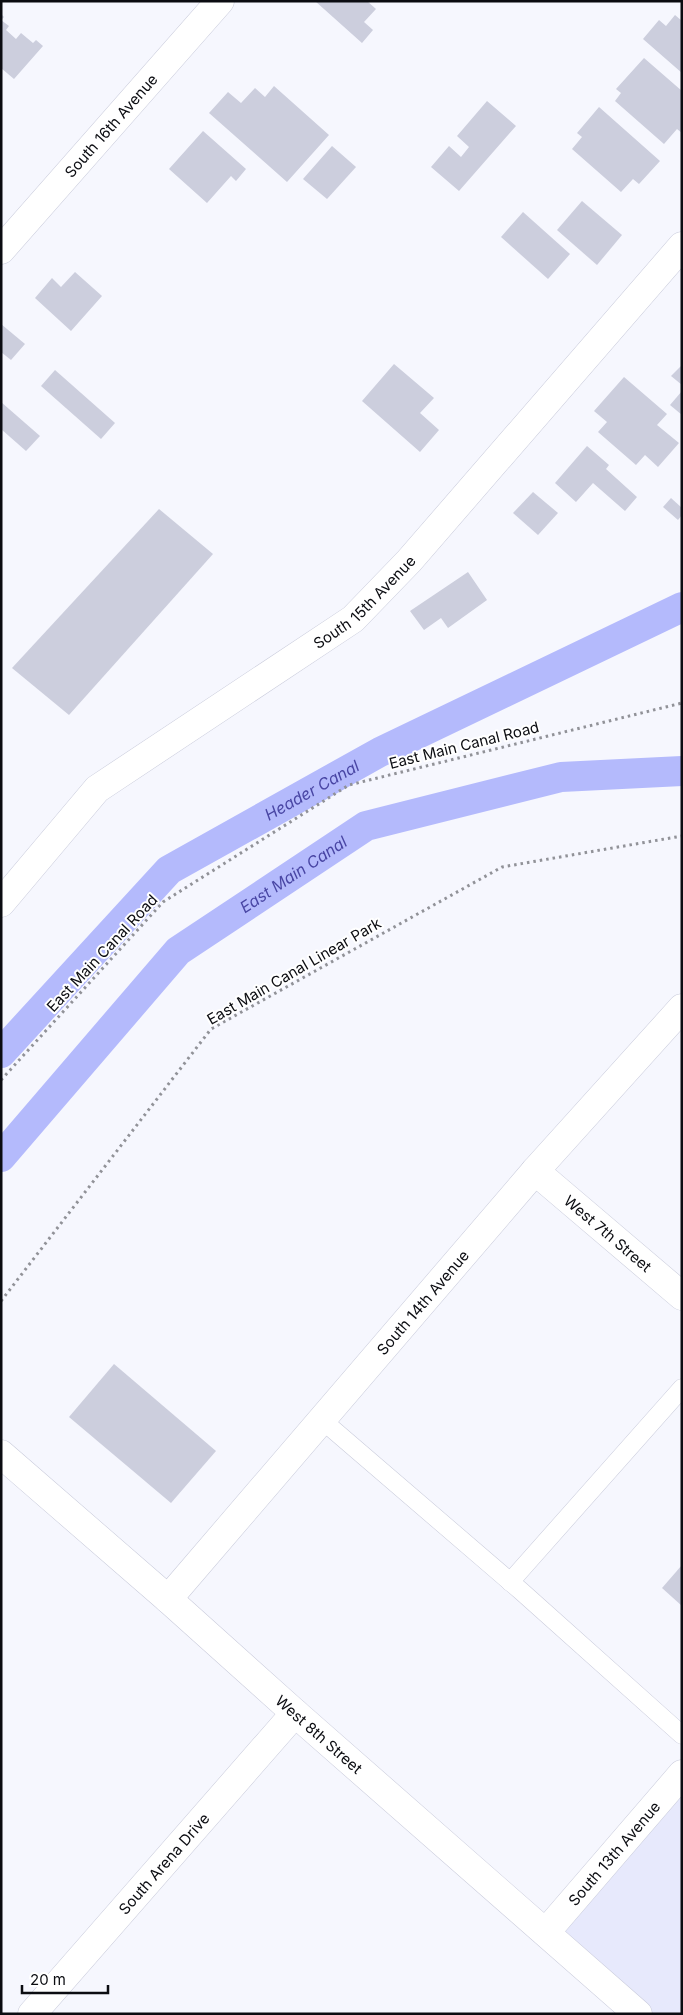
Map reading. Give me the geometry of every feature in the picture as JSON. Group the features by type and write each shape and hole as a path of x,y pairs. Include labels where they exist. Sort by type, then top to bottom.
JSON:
{"street":[{"name":"South 16th Avenue","path":"1,250 220,1"},
{"name":"South 15th Avenue","path":"1,903 97,788 353,619 409,561 682,246"},
{"name":"South 14th Avenue","path":"168,1598 535,1171 682,1008"},
{"name":"West 7th Street","path":"535,1171 682,1296"},
{"name":"West 8th Street","path":"1,1454 168,1598 294,1713 546,1932 636,2013"},
{"name":"South Arena Drive","path":"32,2014 294,1713"},
{"name":"South 13th Avenue","path":"546,1932 682,1774"}],"lane":[{"path":"510,1582 682,1388"},
{"path":"322,1420 510,1582 682,1735"}],"path":[{"name":"East Main Canal Road","path":"1,1080 163,902 349,785 682,703"},
{"name":"East Main Canal Linear Park","path":"1,1301 211,1029 502,867 682,836"}],"shaded area":[{"path":"682,1774 682,2014 639,2014 546,1932"}],"building":[{"path":"315,1 367,1 376,9 364,22 373,30 362,43"},
{"path":"675,15 682,21 682,73 643,39 659,20 666,26"},
{"path":"1,20 9,26 6,30 16,39 21,33 33,43 36,40 43,46 14,79 1,68"},
{"path":"644,58 682,91 682,133 677,129 664,144 615,101 621,93 616,89"},
{"path":"274,86 329,135 287,182 209,113 228,92 241,103 255,88 265,97"},
{"path":"487,101 516,126 459,191 431,167 449,146 461,157 469,147 457,136"},
{"path":"599,107 660,161 639,184 633,179 621,192 572,149 582,137 577,133"},
{"path":"203,131 246,169 236,181 231,176 207,203 169,169"},
{"path":"332,146 356,167 327,199 303,179"},
{"path":"582,201 622,235 597,265 557,230"},
{"path":"523,212 570,254 548,279 501,237"},
{"path":"75,272 102,296 71,331 35,298 52,278 61,287"},
{"path":"1,324 25,344 11,360 1,352"},
{"path":"394,364 434,398 420,413 439,430 420,452 362,401"},
{"path":"682,365 682,385 671,376"},
{"path":"55,370 115,423 101,439 41,386"},
{"path":"624,377 667,414 657,425 679,443 658,467 645,455 636,465 598,432 607,422 594,411"},
{"path":"682,391 682,415 670,405"},
{"path":"1,402 40,436 26,451 1,429"},
{"path":"587,446 609,465 606,469 637,497 625,511 593,483 576,502 555,483"},
{"path":"533,492 558,513 538,535 513,513"},
{"path":"671,498 682,508 682,515 678,520 663,507"},
{"path":"159,509 213,554 69,715 12,668"},
{"path":"468,572 487,600 448,628 441,618 424,630 410,611"},
{"path":"114,1364 216,1451 171,1503 69,1417"},
{"path":"682,1565 682,1606 662,1588"}],"waterway":[{"name":"Header Canal","path":"1,1053 169,870 380,752 682,607"},
{"name":"East Main Canal","path":"1,1157 178,951 366,826 561,777 682,771"}]}
